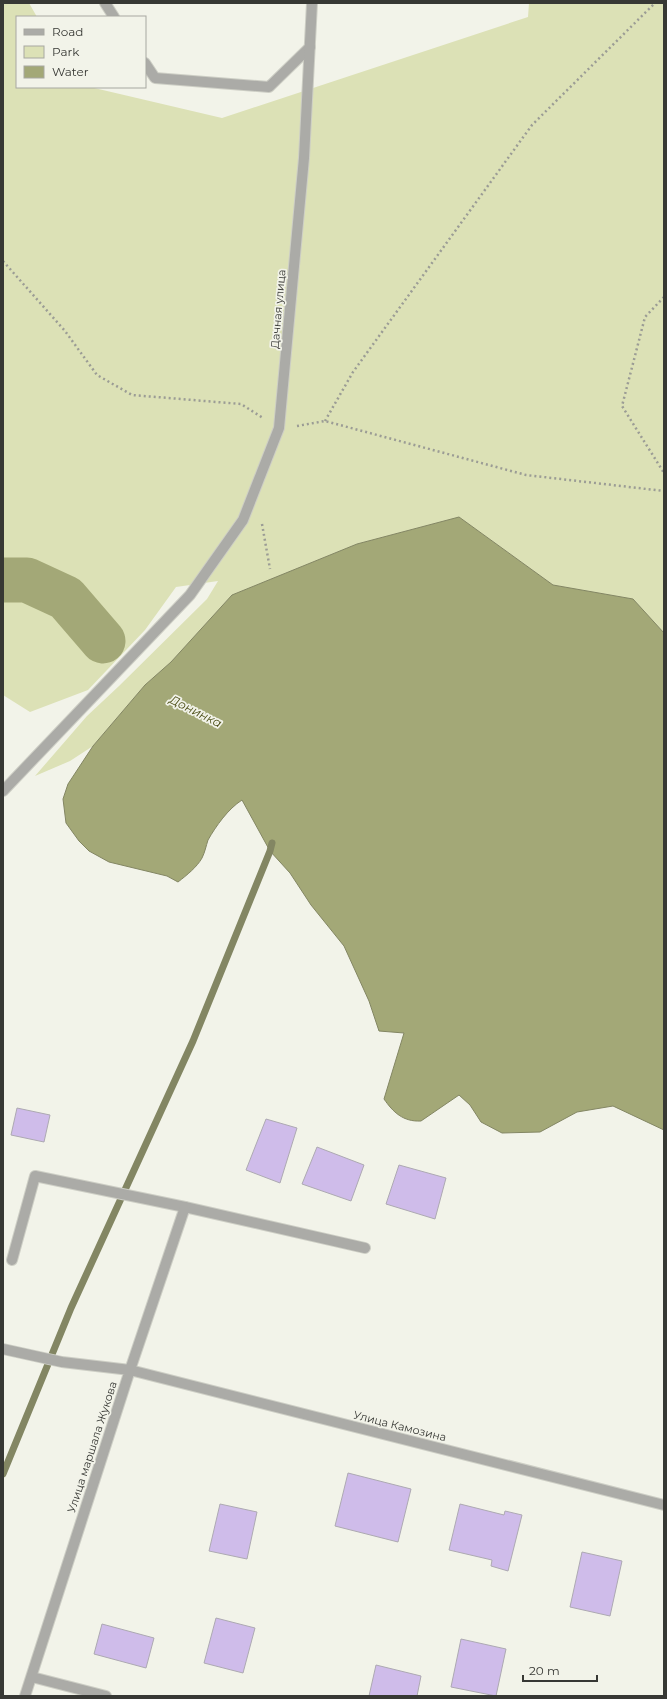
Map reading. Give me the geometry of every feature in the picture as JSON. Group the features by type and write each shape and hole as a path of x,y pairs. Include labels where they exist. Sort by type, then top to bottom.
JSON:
{"street":[{"path":"105,3 113,16"},
{"name":"Дачная улица","path":"3,791 190,595 243,520 279,428 304,158 312,3"},
{"path":"146,64 155,78 269,87 310,46"},
{"path":"12,1260 35,1176 185,1207 365,1248"},
{"name":"Улица маршала Жукова","path":"25,1696 130,1370 185,1207"},
{"name":"Улица Камозина","path":"3,1349 62,1362 130,1370 664,1505"},
{"path":"32,1677 106,1696"}],"path":[{"path":"325,421 353,372 532,125 655,3"},
{"path":"3,261 65,331 97,375 132,395 241,404 279,428 325,421 526,475 664,491"},
{"path":"664,297 645,317 622,406 664,473"},
{"path":"261,517 270,569"}],"green space":[{"path":"3,3 29,3 36,16 16,16 16,88 94,88 222,118 528,17 529,3 664,3 664,633 633,599 553,585 459,517 357,544 232,595 171,662 145,685 93,746 70,761 35,776 87,716 207,599 218,581 176,587 145,630 88,690 30,712 3,695"}],"water":[{"name":"Донинка","path":"459,517 553,585 633,599 664,633 664,1130 613,1106 577,1112 540,1132 502,1133 481,1122 470,1105 459,1095 421,1121 404,1118 395,1112 384,1099 404,1033 379,1031 369,1001 344,946 311,905 290,873 270,851 242,800 227,813 215,829 208,840 203,856 197,865 178,882 167,876 109,862 89,851 79,841 66,823 63,799 68,784 93,746 145,685 171,662 232,595 357,544"}],"building":[{"path":"17,1108 50,1115 44,1142 11,1135"},
{"path":"266,1119 297,1128 280,1183 246,1170"},
{"path":"317,1147 364,1165 351,1201 302,1184"},
{"path":"399,1165 446,1178 435,1219 386,1204"},
{"path":"348,1473 411,1489 398,1542 335,1526"},
{"path":"220,1504 257,1512 247,1559 209,1551"},
{"path":"460,1504 504,1515 505,1511 522,1515 508,1571 491,1566 492,1560 449,1550"},
{"path":"582,1552 622,1561 610,1616 570,1607"},
{"path":"216,1618 255,1628 243,1673 204,1663"},
{"path":"102,1624 154,1638 146,1668 94,1654"},
{"path":"461,1639 506,1649 496,1696 451,1687"},
{"path":"376,1665 421,1676 417,1696 369,1696"}],"waterway":[{"path":"3,580 27,580 66,598 103,641"},
{"path":"3,1474 71,1308 193,1041 272,843"}]}
